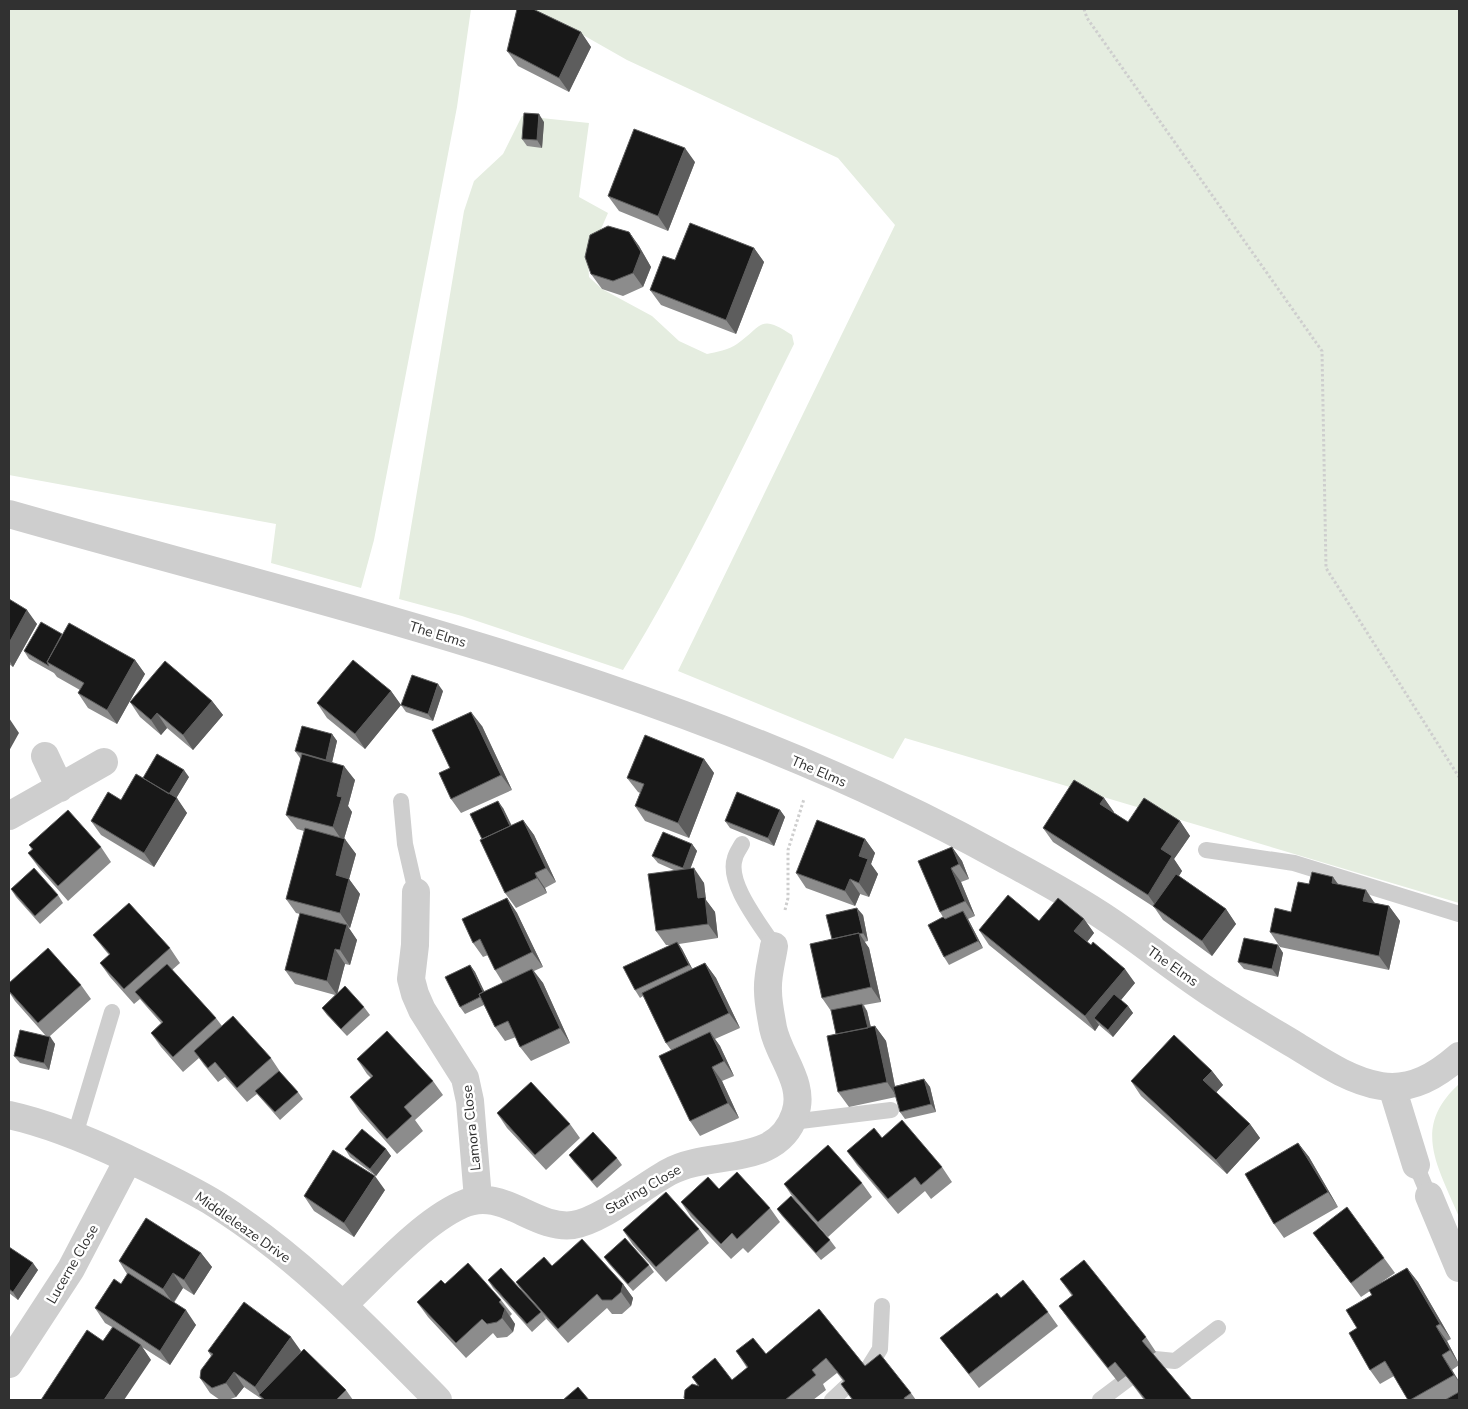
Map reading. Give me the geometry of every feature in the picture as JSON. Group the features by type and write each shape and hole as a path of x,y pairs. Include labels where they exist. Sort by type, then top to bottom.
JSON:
{"street":[{"name":"The Elms","path":"9,514 376,615 515,657 678,713 814,768 943,826 1003,858 1108,920 1221,1000 1315,1057 1365,1082 1392,1087"},
{"path":"45,756 60,788"},
{"path":"9,816 104,762"},
{"name":"Lamora Close","path":"416,892 416,945 412,971 413,986 422,1010 465,1078 470,1101 478,1199"},
{"name":"Staring Close","path":"478,1199 491,1199 548,1221 572,1225 592,1219 681,1166 756,1152 771,1146 783,1138 792,1122 798,1096 774,1031 768,990 774,946"},
{"path":"1416,1165 1392,1087 1419,1082 1434,1076 1459,1056"},
{"name":"Middleleaze Drive","path":"9,1115 75,1135 177,1183 230,1214 276,1247 343,1304 438,1400"},
{"name":"Lucerne Close","path":"9,1364 71,1269 128,1160"},
{"path":"1429,1196 1459,1268"},
{"path":"343,1304 420,1233 462,1204 478,1199"}],"lane":[{"path":"401,801 405,844 416,892"},
{"path":"742,844 735,858 733,870 736,882 774,946"},
{"path":"1206,850 1294,863 1459,914"},
{"path":"75,1135 112,1012"},
{"path":"792,1122 890,1110"},
{"path":"1416,1165 1429,1196"},
{"path":"866,1370 880,1349 882,1306"},
{"path":"1155,1359 1175,1361 1218,1328"},
{"path":"1100,1400 1128,1379"},
{"path":"832,1400 847,1386"}],"path":[{"path":"1084,9 1087,18 1322,351 1326,568 1459,777"},
{"path":"774,946 788,898 788,850 814,768"}],"shaded area":[{"path":"9,9 471,9 457,107 374,540 361,588 271,563 276,524 9,475"},
{"path":"527,9 1459,9 1459,903 905,738 893,759 678,671 895,225 838,158 627,60 583,35"},
{"path":"522,116 589,123 579,197 608,213 588,259 589,277 602,289 652,316 679,341 707,354 734,346 757,327 767,323 781,328 792,335 794,344 691,550 623,670 462,616 399,599 464,211 474,181 503,154"},
{"path":"1459,1084 1459,1217 1437,1164 1432,1132 1436,1116 1444,1100"}],"building":[{"path":"517,9 533,9 581,32 559,78 507,51"},
{"path":"524,113 539,114 537,140 522,139"},
{"path":"634,129 685,148 658,216 608,196"},
{"path":"690,223 754,248 726,320 650,290 663,256 675,260"},
{"path":"608,226 629,232 641,252 633,273 613,281 591,274 585,257 590,235"},
{"path":"9,599 27,610 9,643"},
{"path":"41,622 62,634 47,662 49,666 24,651"},
{"path":"69,623 135,660 107,710 78,693 84,683 47,662"},
{"path":"353,660 391,691 355,734 317,703"},
{"path":"165,661 212,701 183,735 157,713 151,720 130,702"},
{"path":"412,675 438,684 428,714 401,705"},
{"path":"471,712 501,775 451,799 439,773 450,768 432,730"},
{"path":"302,726 332,734 326,760 295,751"},
{"path":"645,735 704,759 678,823 635,806 644,784 627,778"},
{"path":"157,754 184,770 169,794 143,778"},
{"path":"302,754 344,766 337,796 342,797 333,827 286,815"},
{"path":"136,774 177,798 144,853 91,821 108,792 121,800"},
{"path":"1074,780 1104,798 1100,804 1128,822 1144,798 1180,821 1161,849 1172,856 1148,895 1043,828"},
{"path":"737,792 780,810 768,838 725,821"},
{"path":"498,801 510,826 482,839 470,814"},
{"path":"68,810 101,847 58,886 28,853 33,849 29,845"},
{"path":"523,820 546,868 535,873 537,878 505,893 480,840"},
{"path":"817,820 865,839 859,856 868,859 859,883 850,879 845,891 796,873"},
{"path":"305,828 345,839 336,875 349,879 340,913 286,899"},
{"path":"663,832 692,844 683,868 652,856"},
{"path":"952,847 959,864 951,868 965,901 940,912 918,861"},
{"path":"34,868 58,895 35,916 11,889"},
{"path":"694,868 698,898 705,897 708,924 656,931 648,874"},
{"path":"1312,872 1333,877 1332,883 1366,890 1363,901 1389,906 1379,956 1270,932 1275,908 1291,912 1298,882 1309,884"},
{"path":"1176,874 1226,909 1202,941 1153,906"},
{"path":"1008,895 1039,921 1058,898 1084,919 1074,931 1091,945 1093,942 1125,969 1085,1016 979,930"},
{"path":"507,898 532,952 495,970 480,939 473,943 462,919"},
{"path":"129,903 170,948 124,989 100,963 110,954 93,935"},
{"path":"857,908 863,933 832,939 826,915"},
{"path":"963,911 978,941 944,957 928,925 943,917 945,919"},
{"path":"300,913 347,925 340,950 335,949 327,981 285,970"},
{"path":"859,933 871,987 822,998 810,944"},
{"path":"1244,938 1278,945 1272,969 1238,962"},
{"path":"677,942 689,965 635,990 623,967"},
{"path":"48,948 81,985 38,1023 9,991 9,983"},
{"path":"705,963 729,1013 666,1043 642,993"},
{"path":"167,964 216,1018 173,1057 151,1033 163,1022 135,992"},
{"path":"470,965 483,992 479,994 480,997 460,1007 445,977"},
{"path":"532,969 560,1028 520,1047 508,1021 495,1027 479,994"},
{"path":"345,986 364,1007 341,1029 322,1008"},
{"path":"1114,994 1128,1006 1108,1030 1094,1018"},
{"path":"862,1004 868,1028 836,1034 831,1010"},
{"path":"233,1016 271,1058 237,1088 215,1062 208,1068 194,1051"},
{"path":"875,1026 887,1082 838,1092 827,1036"},
{"path":"20,1030 50,1037 44,1063 14,1056"},
{"path":"387,1031 433,1081 404,1107 412,1116 387,1139 350,1097 373,1076 357,1059"},
{"path":"710,1032 724,1061 712,1067 728,1103 690,1121 659,1056"},
{"path":"1174,1035 1212,1071 1203,1080 1250,1124 1216,1160 1131,1081"},
{"path":"279,1071 298,1092 275,1112 255,1091"},
{"path":"924,1079 931,1104 900,1112 893,1087"},
{"path":"531,1082 570,1124 535,1155 497,1113"},
{"path":"902,1120 942,1167 921,1185 915,1177 888,1199 847,1151 874,1128 882,1138"},
{"path":"362,1129 386,1149 370,1169 345,1149"},
{"path":"593,1132 617,1158 592,1181 569,1155"},
{"path":"1298,1143 1328,1192 1274,1224 1245,1174"},
{"path":"828,1145 862,1183 818,1222 784,1184"},
{"path":"333,1150 375,1176 344,1223 304,1196"},
{"path":"737,1172 770,1208 737,1239 732,1233 721,1244 681,1202 708,1177 719,1189"},
{"path":"666,1192 699,1229 656,1267 623,1230"},
{"path":"791,1196 830,1240 816,1253 777,1209"},
{"path":"1347,1207 1384,1258 1351,1283 1313,1233"},
{"path":"146,1218 201,1253 184,1280 173,1273 163,1289 119,1261"},
{"path":"625,1238 649,1265 628,1284 604,1257"},
{"path":"582,1239 623,1284 621,1292 612,1300 602,1300 597,1294 558,1329 516,1282 544,1257 552,1266"},
{"path":"9,1247 33,1263 13,1292 9,1289"},
{"path":"1084,1260 1146,1337 1142,1341 1192,1400 1146,1400 1115,1362 1108,1368 1059,1306 1073,1295 1060,1279"},
{"path":"468,1263 501,1300 499,1302 505,1309 502,1318 497,1322 487,1324 482,1319 456,1343 417,1302 441,1280 445,1284"},
{"path":"501,1268 541,1312 527,1324 488,1280"},
{"path":"1407,1268 1440,1324 1436,1326 1450,1350 1442,1355 1454,1375 1410,1400 1408,1400 1385,1361 1370,1370 1349,1333 1357,1328 1346,1310 1372,1295 1369,1290"},
{"path":"128,1273 186,1310 160,1351 95,1308 114,1279 121,1284"},
{"path":"1023,1280 1048,1312 969,1374 940,1338 997,1293 1001,1298"},
{"path":"244,1302 291,1337 255,1387 234,1372 226,1383 212,1388 200,1378 201,1370 213,1354 208,1351"},
{"path":"819,1309 865,1366 880,1354 911,1393 904,1398 905,1400 853,1400 841,1384 845,1381 826,1358 812,1370 816,1375 785,1400 686,1400 684,1398 685,1390 692,1384 699,1386 692,1377 715,1358 732,1380 748,1367 736,1351 753,1338 766,1354"},
{"path":"113,1327 141,1345 104,1400 41,1400 87,1330 103,1341"},
{"path":"304,1349 346,1390 336,1400 265,1400 259,1395"},
{"path":"578,1387 589,1400 563,1400"},
{"path":"1459,1392 1459,1400 1445,1400"}]}
